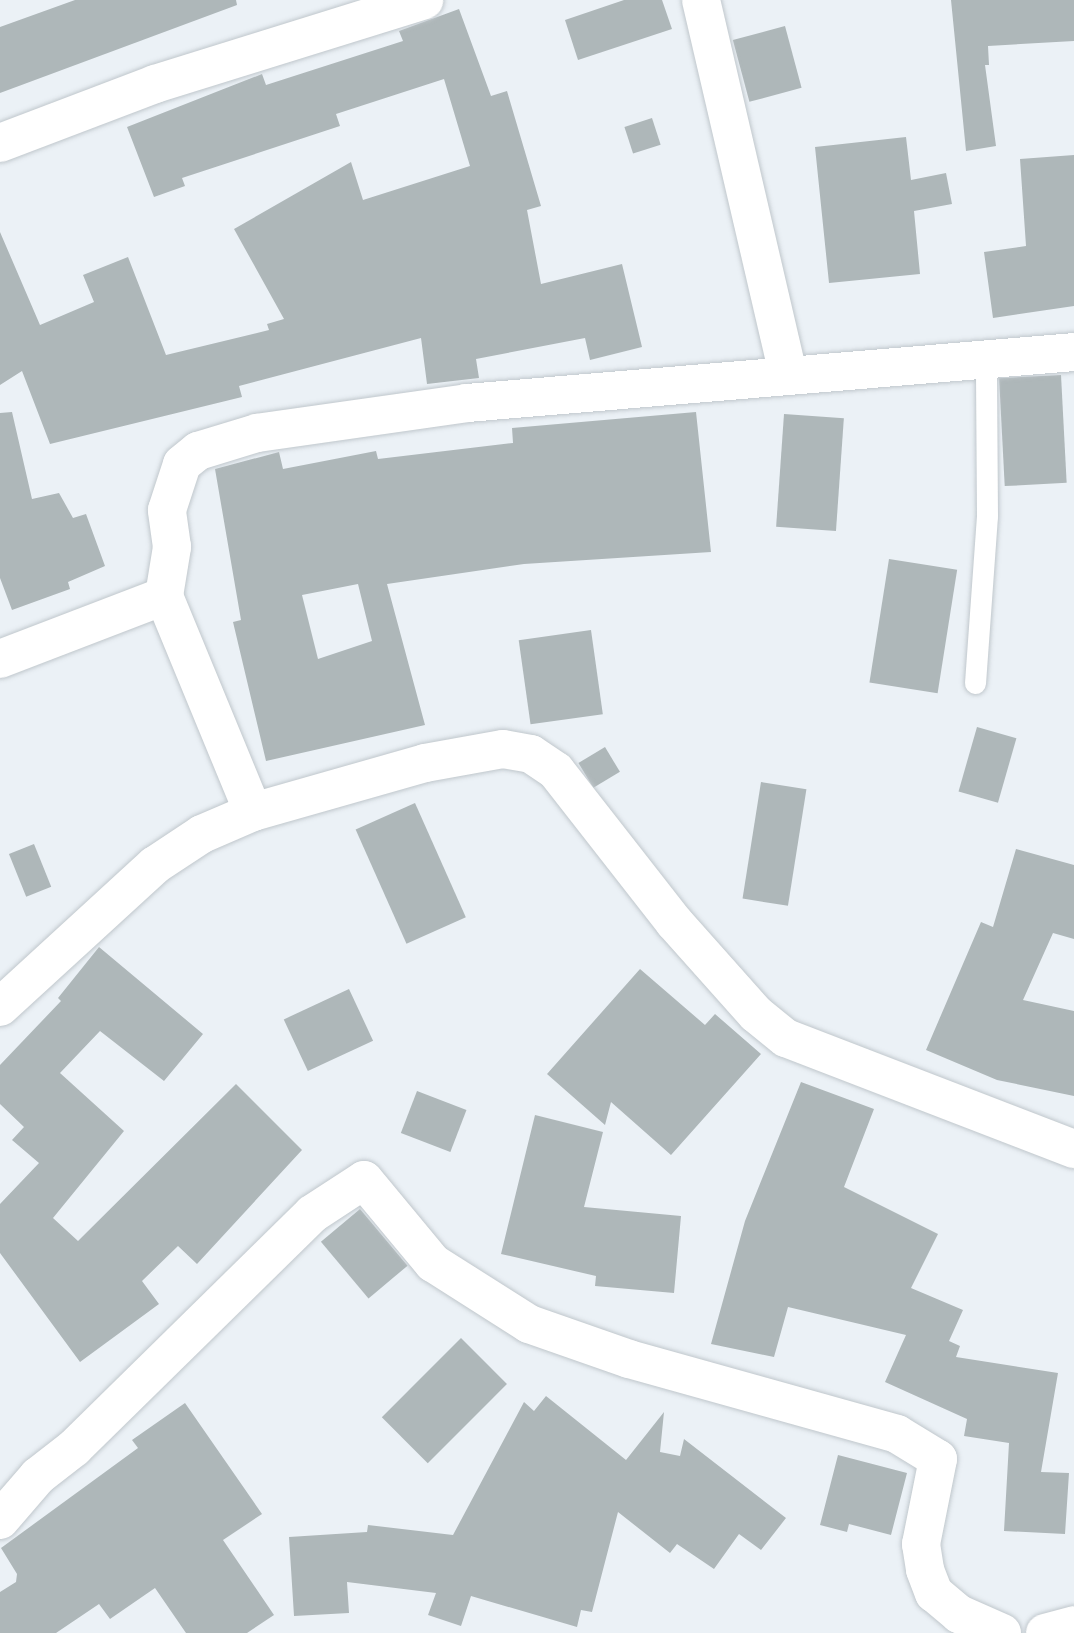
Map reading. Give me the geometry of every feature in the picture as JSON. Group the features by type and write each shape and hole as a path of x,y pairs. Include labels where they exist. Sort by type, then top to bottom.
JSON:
{"street":[{"path":"0,143 155,84 424,0"},
{"path":"701,0 788,374"},
{"path":"253,812 164,597 172,547 167,510 182,464 198,451 257,433 467,404 788,374 986,363 1074,352"},
{"path":"0,659 164,597"},
{"path":"0,1007 155,865 202,834 253,812 474,752 531,754 556,771 674,922 756,1014 786,1038 1074,1149"},
{"path":"0,1520 38,1476 74,1448 312,1214 364,1180 433,1263 529,1324 629,1359 897,1434 938,1459 921,1544 925,1570 934,1593 958,1614 1002,1633"},
{"path":"1045,1633 1074,1625"}],"lane":[{"path":"975,683 986,516 986,363"}],"building":[{"path":"75,0 236,0 237,5 0,93 0,27"},
{"path":"624,0 662,0 672,29 578,60 565,20"},
{"path":"951,0 1074,0 1074,41 988,46 989,65 985,65 996,146 966,151"},
{"path":"459,9 491,96 507,91 541,206 527,210 541,284 622,264 642,347 590,360 585,338 476,359 479,378 427,384 421,338 239,386 242,397 50,444 22,371 0,385 0,232 40,325 94,302 83,275 128,257 166,355 269,330 267,324 284,319 234,229 351,162 363,200 470,166 444,79 336,114 340,126 182,178 185,186 154,197 127,127 262,74 266,85 403,41 399,31"},
{"path":"785,26 802,88 749,102 733,40"},
{"path":"652,118 661,145 633,154 624,127"},
{"path":"906,137 911,180 946,173 952,204 914,211 920,274 829,283 815,147"},
{"path":"1074,155 1074,306 993,318 984,252 1026,246 1020,159"},
{"path":"1061,375 1067,483 1005,486 999,378"},
{"path":"12,412 32,499 59,493 73,518 86,514 105,566 68,582 70,589 12,610 0,578 0,413"},
{"path":"696,412 711,552 524,564 387,584 425,725 266,761 233,622 241,620 215,469 279,452 283,469 376,451 378,459 513,443 512,428","holes":["358,584 372,641 318,659 302,595"]},
{"path":"784,414 844,418 836,531 776,527"},
{"path":"889,559 957,570 938,693 869,682"},
{"path":"591,630 603,714 531,724 519,640"},
{"path":"977,727 1016,738 998,803 959,791"},
{"path":"605,747 620,772 593,788 578,763"},
{"path":"761,782 806,789 788,906 743,899"},
{"path":"415,803 466,917 406,944 356,829"},
{"path":"34,844 51,887 26,897 9,854"},
{"path":"1016,849 1074,865 1074,939 1053,933 1023,1000 1074,1011 1074,1096 997,1080 926,1050 981,922 993,927"},
{"path":"99,947 203,1034 164,1081 100,1031 60,1073 124,1131 53,1218 78,1241 236,1084 302,1150 197,1264 178,1246 142,1281 159,1304 80,1362 0,1253 0,1204 39,1163 12,1140 24,1127 0,1104 0,1065 61,1001 58,998"},
{"path":"640,969 705,1025 715,1014 761,1054 671,1155 611,1102 605,1125 547,1074"},
{"path":"349,989 373,1041 308,1071 284,1019"},
{"path":"801,1082 874,1109 844,1187 938,1234 911,1288 963,1310 949,1341 960,1346 956,1357 1058,1373 1041,1472 1069,1473 1065,1534 1004,1531 1009,1443 964,1436 967,1419 885,1382 906,1335 788,1307 774,1357 711,1344 745,1221"},
{"path":"417,1091 466,1110 450,1152 401,1133"},
{"path":"535,1115 603,1132 584,1207 681,1216 674,1293 595,1286 596,1276 501,1254"},
{"path":"360,1209 408,1266 368,1298 321,1242"},
{"path":"461,1338 507,1384 428,1463 382,1417"},
{"path":"546,1396 626,1460 664,1412 660,1452 680,1456 684,1439 786,1518 761,1550 739,1534 714,1569 677,1544 670,1553 618,1512 592,1612 581,1610 577,1627 471,1596 461,1626 428,1615 436,1593 347,1582 349,1613 294,1616 289,1537 367,1532 368,1525 453,1535 524,1402 534,1411"},
{"path":"185,1403 262,1514 223,1540 274,1615 247,1633 186,1633 155,1588 110,1619 99,1604 56,1633 0,1633 0,1592 16,1582 17,1574 1,1548 138,1448 132,1440"},
{"path":"838,1455 907,1473 891,1535 849,1524 847,1532 820,1525"}]}
